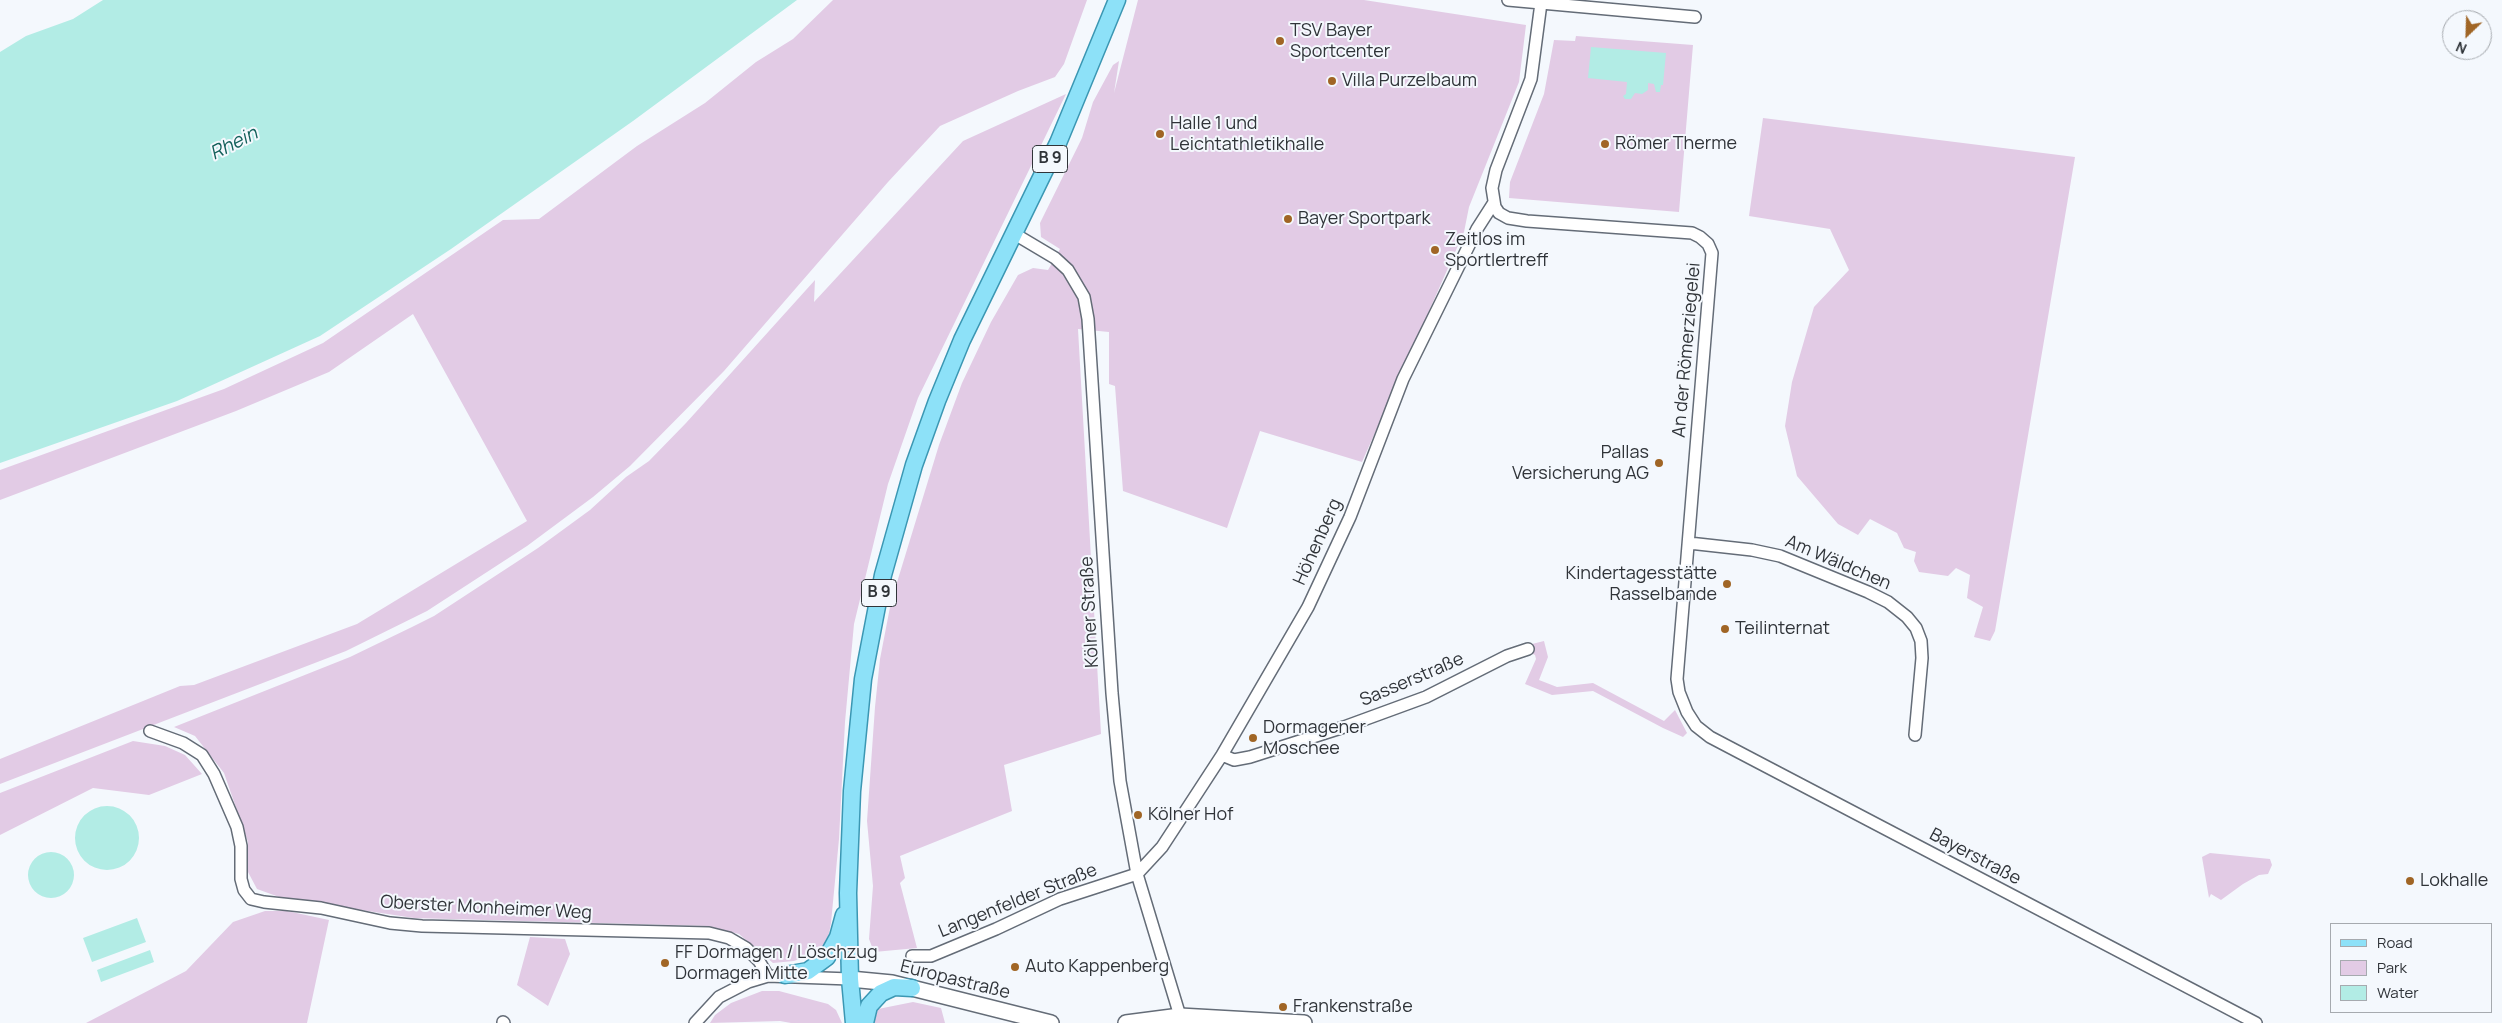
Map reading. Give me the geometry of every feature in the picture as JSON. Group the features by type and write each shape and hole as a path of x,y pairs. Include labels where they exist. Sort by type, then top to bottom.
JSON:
{"main road":[{"name":"B 9","path":"854,1023 850,979 848,893 852,791 857,719 871,631 883,575 914,465 937,401 962,340 1058,143 1117,0"},
{"path":"785,975 808,971 827,957 838,937 848,893"},
{"name":"Europastraße","path":"850,979 877,980 1051,1023"},
{"path":"865,1023 869,1006 881,993 894,987 912,988"},
{"path":"1126,1023 1180,1016 1304,1023"}],"street":[{"path":"1508,0 1696,16"},
{"path":"1493,204 1492,188 1496,170 1531,79 1541,3"},
{"name":"An der Römerziegelei","path":"1493,204 1499,213 1514,219 1692,234 1700,236 1708,244 1712,254 1678,679 1679,692 1686,712"},
{"name":"Höhenberg","path":"1137,874 1162,847 1222,755 1308,607 1350,517 1403,379 1477,228 1493,204"},
{"name":"Kölner Straße","path":"1013,233 1055,258 1068,270 1077,281 1087,312 1114,729 1120,781 1137,874 1180,1016"},
{"name":"Am Wäldchen","path":"1689,543 1752,550 1780,556 1868,592 1888,602 1907,617 1916,628 1921,642 1922,658 1915,735"},
{"name":"Sasserstraße","path":"1222,755 1234,760 1250,757 1344,727 1426,697 1507,656 1528,649"},
{"name":"Bayerstraße","path":"1686,712 1696,726 1710,737 2256,1023"},
{"name":"Oberster Monheimer Weg","path":"150,731 183,743 202,755 214,774 238,827 241,846 240,879 244,890 251,899 322,908 390,923 422,926 709,933 729,938 746,948 759,961 768,976"},
{"name":"Langenfelder Straße","path":"912,956 931,956 996,929 1060,899 1137,874"},
{"path":"695,1023 719,997 748,982 768,976 785,975 850,979"}],"green space":[{"path":"833,0 1087,0 1064,64 1055,77 1018,91 940,126 888,182 724,371 630,466 593,497 527,546 427,611 346,651 0,784 0,759 180,686 194,685 357,624 527,521 413,314 329,372 236,411 0,500 0,470 224,389 323,343 503,220 539,219 637,146 705,103 756,62 793,39"},
{"path":"1138,0 1364,0 1526,25 1519,82 1469,207 1464,232 1362,462 1260,431 1227,528 1123,491 1115,386 1109,384 1109,332 1078,329 1101,734 1004,765 1012,811 900,856 905,878 900,883 917,948 874,952 869,939 873,886 867,821 880,659 891,602 939,445 962,383 991,322 1018,275 1033,268 1048,270 1060,249 1041,237 1040,223 1082,138 1093,102 1113,65 1119,61 1114,93"},
{"name":"Römer Therme","path":"1576,36 1693,45 1679,212 1509,198 1510,182 1544,94 1554,40 1575,41"},
{"path":"1066,94 918,398 888,484 854,624 845,722 839,839 831,923 828,939 824,946 816,947 802,958 794,961 773,963 739,934 708,926 414,918 282,898 257,889 248,872 248,842 224,773 195,736 174,727 350,657 412,627 434,616 538,548 590,510 626,477 649,461 686,423 815,280 814,302 963,141"},
{"path":"1763,118 2075,157 1995,631 1990,641 1974,637 1983,607 1967,598 1970,575 1956,568 1948,576 1919,572 1914,561 1916,552 1904,548 1897,533 1870,519 1858,535 1838,524 1797,476 1785,426 1792,382 1814,307 1849,270 1830,229 1749,216"},
{"path":"1544,641 1548,657 1539,680 1557,687 1593,683 1664,721 1675,710 1687,733 1683,737 1593,691 1552,695 1525,684 1536,659 1535,655 1529,652 1528,645"},
{"path":"133,741 165,746 185,755 202,774 149,795 93,788 0,835 0,793"},
{"path":"2210,853 2270,859 2272,865 2268,874 2259,875 2221,900 2211,894 2209,898 2202,857"},
{"path":"265,911 287,911 329,920 307,1023 86,1023 186,971 233,922"},
{"path":"530,937 565,939 570,954 548,1006 517,985"},
{"path":"762,991 779,991 828,1004 836,1010 842,1023 791,1023 780,1021 710,1023 715,1015 731,1003"},
{"path":"913,1002 941,1008 945,1023 874,1023 878,1009"}],"water":[{"name":"Rhein","path":"103,0 797,0 633,121 451,249 320,336 177,401 0,463 0,52 26,36 73,19"},
{"path":"1591,47 1666,53 1663,85 1661,85 1660,92 1656,92 1654,84 1648,83 1648,90 1642,94 1635,93 1631,99 1625,99 1623,96 1626,94 1627,82 1588,78"},
{"path":"101,806 113,806 130,815 137,826 139,838 137,850 130,861 113,870 101,870 89,865 80,856 75,844 75,832 80,820 89,811"},
{"path":"51,852 64,856 70,862 74,875 70,888 64,894 51,898 38,894 32,888 28,875 32,862 38,856"},
{"path":"137,918 146,942 92,962 83,938"},
{"path":"150,950 154,962 101,982 97,970"}],"place":[{"name":"TSV Bayer Sportcenter","path":"1280,41"},
{"name":"Villa Purzelbaum","path":"1332,81"},
{"name":"Halle 1 und Leichtathletikhalle","path":"1160,134"},
{"name":"Römer Therme","path":"1605,144"},
{"name":"Bayer Sportpark","path":"1288,219"},
{"name":"Zeitlos im Sportlertreff","path":"1435,250"},
{"name":"Pallas Versicherung AG","path":"1659,463"},
{"name":"Kindertagesstätte Rasselbande","path":"1727,584"},
{"name":"Teilinternat","path":"1725,629"},
{"name":"Dormagener Moschee","path":"1253,738"},
{"name":"Kölner Hof","path":"1138,815"},
{"name":"Lokhalle","path":"2410,881"},
{"name":"FF Dormagen / Löschzug Dormagen Mitte","path":"665,963"},
{"name":"Auto Kappenberg","path":"1015,967"},
{"name":"Frankenstraße","path":"1283,1007"}]}
